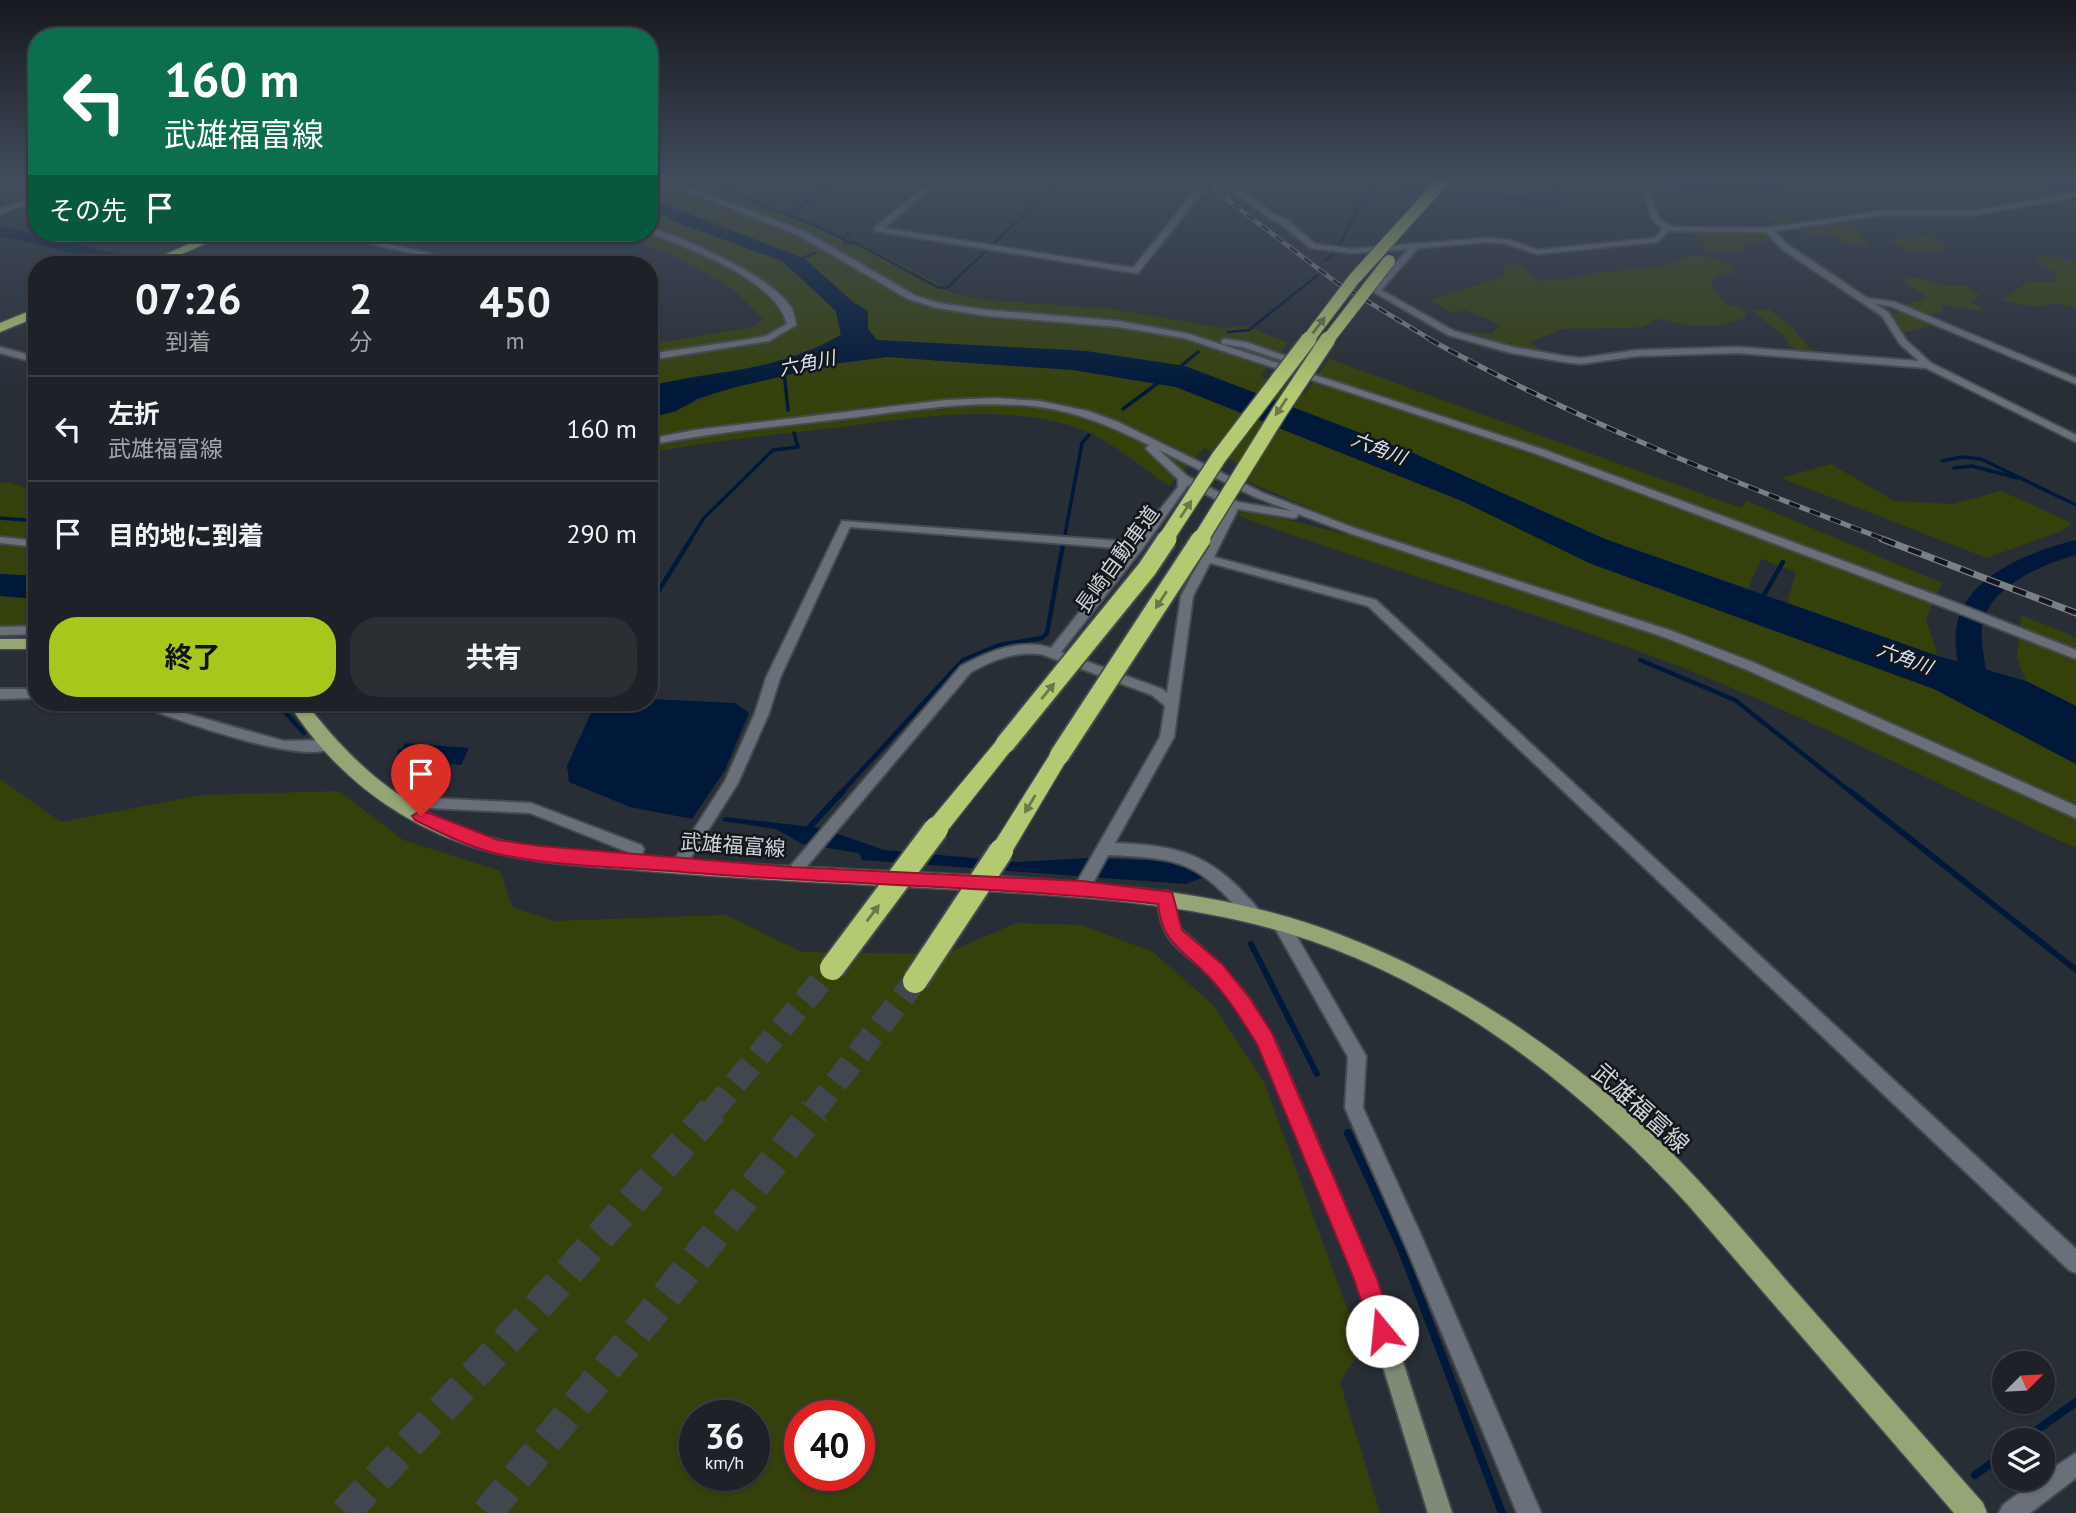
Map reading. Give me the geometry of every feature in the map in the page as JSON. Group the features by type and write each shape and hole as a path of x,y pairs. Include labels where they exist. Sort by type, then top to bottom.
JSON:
{"highway":[{"name":"長崎自動車道","path":"832,968 936,829 1147,569 1219,457 1354,279 1380,253"},
{"name":"長崎自動車道","path":"915,981 1181,570 1244,463 1315,356 1394,253"},
{"path":"0,328 28,316"}],"main road":[{"path":"0,645 28,643"},
{"name":"武雄福富線","path":"303,711 329,745 361,778 403,808 498,847 632,862 792,874 1085,884 1253,914 1335,941 1414,978 1492,1023 1564,1074 1637,1135 1698,1199 1973,1513"}],"street":[{"path":"658,356 769,338 792,325 793,316 785,303 755,281 703,253"},
{"path":"835,253 911,297 937,305 988,313 1119,324 1186,336 1551,456 2076,655"},
{"path":"1024,253 1135,271 1150,253"},
{"path":"1409,253 1376,291 1451,333 1511,350 1581,361 1638,353 1738,350 1928,365"},
{"path":"1793,253 1885,314 1903,342 1928,365 2076,439"},
{"path":"1864,300 1892,304 2076,381"},
{"path":"0,350 28,358"},
{"path":"658,441 873,410 958,402 1040,404 1084,413 1114,424 1259,495 1353,531 1668,634 1750,666 2076,812"},
{"path":"1114,424 1156,451 1183,478 1235,505 1289,514 1353,531"},
{"path":"1053,654 1183,487 1183,478"},
{"path":"1085,884 1167,737 1187,596 1235,505"},
{"path":"678,866 731,783 762,713 773,678 846,523 1139,546"},
{"path":"0,540 28,543"},
{"path":"1207,559 1372,603 2076,1263"},
{"path":"0,631 28,631"},
{"path":"792,874 966,669 987,657 1030,648 1157,692 1170,703"},
{"path":"0,694 28,693"},
{"path":"166,711 284,746 329,745"},
{"path":"403,808 428,803 531,808 564,818 636,849 632,862"},
{"path":"1104,851 1172,854 1195,863 1227,884 1253,914"},
{"path":"1166,897 1169,921 1176,935 1216,971 1242,1003 1265,1039 1366,1279 1440,1513"},
{"path":"1280,923 1357,1056 1354,1108 1529,1513"},
{"path":"2011,1513 2076,1464"}],"green space":[{"path":"666,253 759,253 782,261 836,311 841,335 793,357 658,384 658,343 753,327 763,319 735,291 687,262"},
{"path":"789,253 879,253 945,287 947,292 985,300 1111,309 1223,328 1243,325 1288,343 1260,376 1305,394 1329,359 1741,508 1747,501 1942,583 1926,619 1938,656 1787,603 1796,572 1761,559 1748,589 1605,539 1413,453 1086,351 877,340 868,329 867,311 853,302 805,259"},
{"path":"1692,256 1709,257 1733,266 1735,273 1715,276 1711,285 1726,305 1741,308 1747,315 1741,320 1713,326 1687,325 1658,319 1642,327 1562,329 1530,342 1540,351 1508,347 1460,334 1462,331 1492,334 1500,325 1465,310 1453,313 1430,300 1506,276 1502,265 1520,264 1536,281 1660,267"},
{"path":"2043,256 2076,262 2076,308 2058,303 2034,307 2002,300 2028,282 2054,282 2057,275 2036,260"},
{"path":"1915,277 1942,285 1965,286 1980,295 1970,301 1988,312 1941,305 1942,312 1913,316 1933,325 1902,333 1889,314 1910,311 1901,305 1929,299 1901,280"},
{"path":"1769,309 1793,329 1815,354 1795,351 1783,335 1753,311"},
{"path":"887,357 1073,370 1176,387 1462,501 1589,563 1934,689 2076,764 2076,848 1809,722 1701,675 1595,636 1239,516 1242,509 1357,537 1360,530 1247,481 1254,471 1204,448 1169,486 1120,450 1093,435 1065,424 1008,415 920,418 658,451 658,416 724,390 826,366"},
{"path":"1831,464 1894,501 1953,504 2001,491 2072,523 2061,531 1987,558 1781,478"},
{"path":"8,482 28,489 28,576 0,574 0,483"},
{"path":"0,596 28,598 28,626 0,627"},
{"path":"2021,615 2076,637 2076,706 2026,681 2017,658"},
{"path":"0,779 61,822 202,795 339,791 403,840 500,871 512,907 553,921 726,915 802,952 945,954 1016,923 1081,925 1153,952 1213,1005 1264,1082 1362,1349 1340,1382 1380,1513 0,1513"}],"water":[{"name":"六角川","path":"759,253 789,253 805,259 853,302 868,311 868,329 877,340 1086,351 1185,366 1413,453 1605,539 1938,656 2026,681 2076,706 2076,764 1934,689 1589,563 1462,501 1176,387 1073,370 887,357 839,363 736,387 699,398 676,411 658,416 658,384 793,357 841,335 836,311 782,261"},
{"path":"0,574 28,576 28,598 0,596"},
{"path":"658,699 735,703 749,713 725,770 692,819 630,807 569,782 567,766 592,711 658,711"},
{"path":"407,743 469,748 461,765 397,758 398,750"},
{"path":"724,817 821,828 884,850 1017,862 1086,858 1164,861 1190,867 1204,877 1186,884 862,860 859,853 802,844 776,829 722,821"}],"waterway":[{"path":"90,253 105,256"},
{"path":"798,260 815,253"},
{"path":"874,253 937,287 947,288 984,253"},
{"path":"1325,260 1335,253"},
{"path":"1228,332 1249,330 1318,275"},
{"path":"1176,370 1198,352"},
{"name":"六角川","path":"784,371 788,410"},
{"path":"1123,409 1162,380"},
{"path":"690,540 704,518 773,450 798,447 794,433"},
{"path":"1064,540 1082,443 1089,435"},
{"path":"1942,461 1962,457 1981,459 2076,505"},
{"path":"1954,468 1972,466 2017,478"},
{"path":"0,518 28,520"},
{"path":"658,592 691,539"},
{"path":"841,793 963,660 999,645 1042,638 1047,633 1064,539"},
{"path":"1974,684 1969,629 1977,608 1987,594 2012,572 2044,557 2076,547"},
{"path":"1762,598 1783,562"},
{"path":"1640,660 1735,700 1852,793"},
{"path":"284,711 304,733"},
{"path":"807,830 843,791"},
{"path":"1850,791 2076,970"},
{"path":"1251,944 1317,1074"},
{"path":"1348,1133 1401,1248 1502,1513"},
{"path":"2040,1428 2076,1402"},
{"path":"1975,1475 1992,1463"}],"tunnel":[{"path":"712,1111 832,968"},
{"path":"814,1111 915,981"},
{"path":"345,1513 532,1313 713,1110"},
{"path":"487,1513 815,1110"}],"railway":[{"path":"1297,253 1337,283 1433,341"},
{"path":"1429,339 1597,423 1712,472 1886,540"},
{"path":"1882,539 2076,613"}],"route":[{"path":"421,816 498,847 540,853 678,866 1082,888 1166,897 1169,921 1176,935 1216,971 1242,1003 1265,1039 1366,1279 1382,1331"}]}
